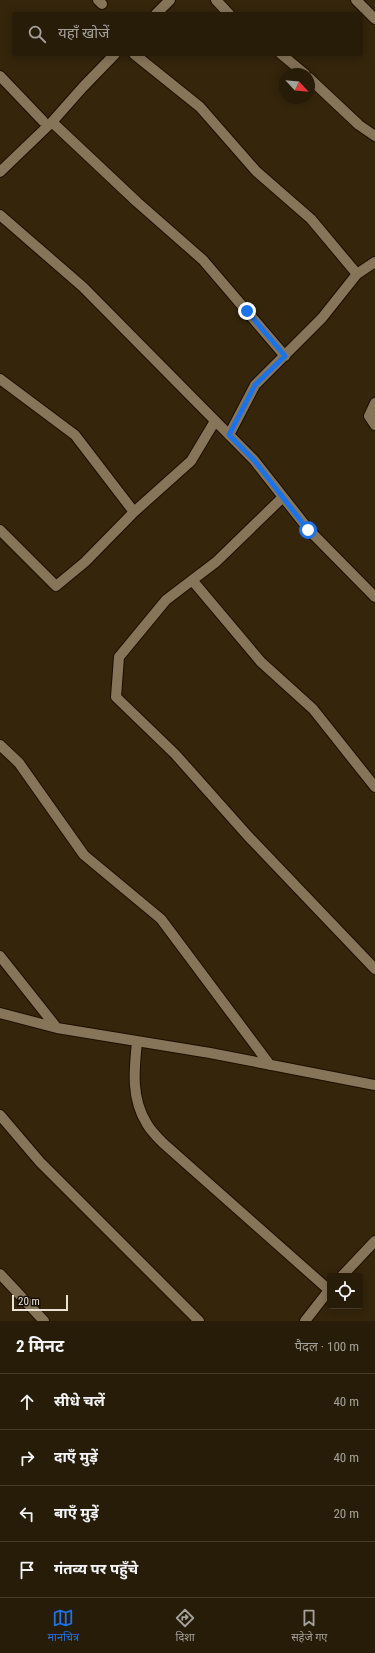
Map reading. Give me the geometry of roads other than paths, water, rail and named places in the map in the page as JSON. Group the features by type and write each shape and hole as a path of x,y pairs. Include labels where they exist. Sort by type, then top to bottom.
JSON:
{"street":[{"path":"158,12 170,0"},
{"path":"216,0 227,12"},
{"path":"356,0 375,19"},
{"path":"0,172 114,56"},
{"path":"136,56 200,108 256,171 311,219 357,274"},
{"path":"283,56 298,68"},
{"path":"0,76 48,122 203,260 285,356"},
{"path":"315,84 359,125 375,136"},
{"path":"0,216 83,287 254,460 308,530 375,597"},
{"path":"229,435 255,385 322,318 357,274 375,262"},
{"path":"0,379 75,435 134,512"},
{"path":"375,403 369,416 375,425"},
{"path":"0,530 56,586 85,562 134,512 191,461 215,421"},
{"path":"283,497 216,562 166,600 120,657 116,697 175,754 248,836 375,969"},
{"path":"192,580 261,662 313,709 375,787"},
{"path":"0,745 19,763 84,855 161,919 270,1065"},
{"path":"0,956 57,1028"},
{"path":"0,1013 57,1028 375,1084"},
{"path":"137,1042 134,1073 137,1101 147,1124 163,1143 327,1288"},
{"path":"0,1115 40,1162 199,1321"},
{"path":"345,1273 375,1242"},
{"path":"0,1274 44,1321"},
{"path":"305,1321 327,1293"}]}
